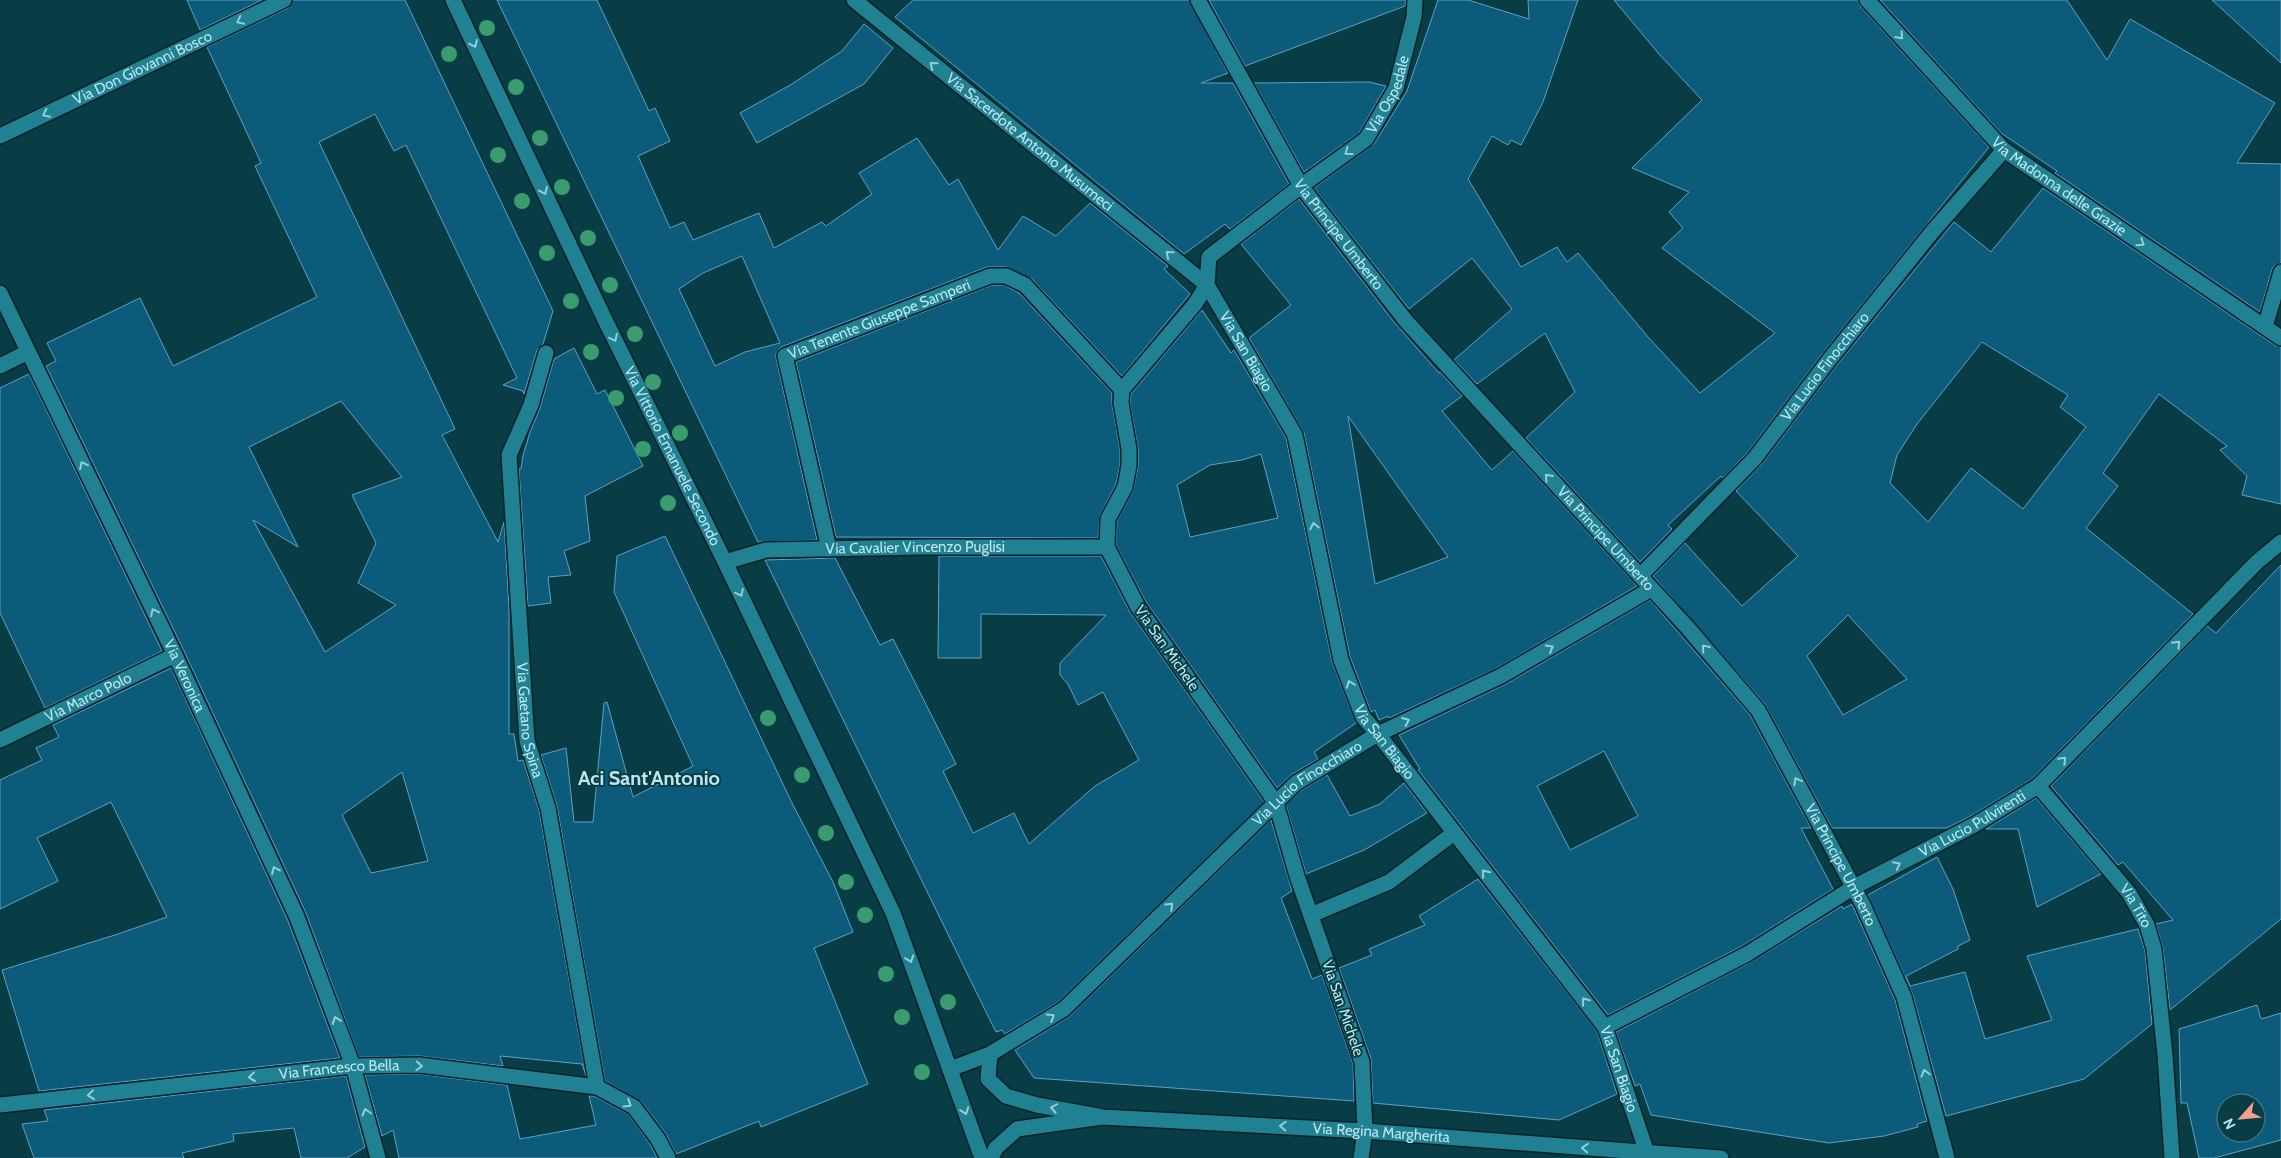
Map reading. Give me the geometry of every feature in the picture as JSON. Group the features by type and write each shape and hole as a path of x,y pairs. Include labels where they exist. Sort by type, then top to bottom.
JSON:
{"street":[{"name":"Via Don Giovanni Bosco","path":"0,136 284,0"},
{"name":"Via Vittorio Emanuele Secondo","path":"453,0 606,322 893,913 982,1158"},
{"name":"Via Sacerdote Antonio Musumeci","path":"854,0 1207,285"},
{"name":"Via Principe Umberto","path":"1198,0 1301,186 1406,321 1640,576 1758,710 1854,887 1904,997 1948,1158"},
{"name":"Via Ospedale","path":"1301,186 1366,139 1396,88 1414,17 1414,0"},
{"name":"Via Madonna delle Grazie","path":"1867,0 2004,150 2281,338"},
{"name":"Via Lucio Finocchiaro","path":"1640,576 1756,458 1829,360 1902,269 2004,150"},
{"path":"1122,390 1195,304 1207,285 1209,257 1301,186"},
{"path":"2265,327 2281,272"},
{"name":"Via Tenente Giuseppe Samperi","path":"829,549 786,356 990,276 1006,276 1025,285 1122,390"},
{"name":"Via San Biagio","path":"1207,285 1295,436 1341,660 1363,717 1605,1027 1647,1156"},
{"name":"Via Veronica","path":"0,293 175,655 298,917 353,1066 378,1158"},
{"path":"0,366 28,352"},
{"name":"Via Gaetano Spina","path":"546,353 531,405 509,456 527,741 548,808 597,1086"},
{"name":"Via San Michele","path":"1122,390 1121,403 1129,449 1129,465 1125,487 1108,519 1107,547 1138,607 1276,803 1311,915 1362,1062 1365,1131 1361,1158"},
{"name":"Via Lucio Pulvirenti","path":"1605,1027 1747,954 1854,887 1974,825 2038,786 2257,562 2281,542"},
{"name":"Via Cavalier Vincenzo Puglisi","path":"724,562 766,550 1107,547"},
{"name":"Via Lucio Finocchiaro","path":"950,1069 990,1054 1064,1009 1296,783 1378,734 1502,676 1651,589"},
{"name":"Via Marco Polo","path":"0,740 175,655"},
{"name":"Via Tito","path":"2038,786 2129,893 2147,925 2154,949 2165,1055 2172,1158"},
{"path":"1311,915 1389,882 1454,833"},
{"path":"990,1054 988,1079 1006,1096 1038,1105 1102,1117"},
{"name":"Via Francesco Bella","path":"0,1105 353,1066 419,1065 597,1086 634,1107 658,1139 668,1158"},
{"name":"Via Regina Margherita","path":"991,1158 996,1148 1017,1129 1041,1124 1102,1117 1365,1131 1647,1156 1721,1158"}],"building":[{"path":"187,0 262,0 200,30"},
{"path":"293,0 405,0 553,311 543,344 537,350 524,394 523,391 503,385 517,378 406,145 394,151 375,114 319,142 455,429 442,435 498,542 504,522 509,608 509,734 514,734 518,761 523,760 539,810 586,1076 582,1064 500,1056 503,1066 420,1056 359,1057 306,913 184,651 46,366 56,361 47,343 140,298 173,366 317,297 255,166 261,163 207,47 288,8","holes":["341,401 402,477 352,495 376,543 358,583 396,605 325,652 253,520 298,547 249,447","402,772 428,861 371,873 342,815"]},
{"path":"497,0 597,0 649,111 655,108 670,141 638,156 670,228 684,222 693,240 759,213 774,248 822,222 826,226 872,194 859,173 917,138 949,185 958,179 998,250 1023,216 1056,236 1090,203 1168,266 1164,269 1190,294 1122,376 1032,279 1006,267 987,267 781,347 776,353 776,358 817,540 758,542","holes":["742,256 780,343 745,352 715,366 679,289 703,273"]},
{"path":"913,0 1189,0 1228,73 1201,83 1233,83 1289,184 1230,229 1225,224 1184,254 895,17"},
{"path":"1209,0 1406,0 1405,6 1245,66"},
{"path":"1438,0 1468,0 1529,19 1528,0 1578,0 1543,102 1521,145 1511,140 1508,145 1492,136 1468,179 1521,267 1557,247 1567,262 1578,253 1648,337 1700,393 1775,333 1662,248 1683,228 1669,212 1689,192 1632,168 1702,100 1659,54 1614,0 1858,0 1860,6 1989,147 1822,354 1748,452 1723,478 1721,476 1668,525 1672,529 1640,562 1526,438 1575,392 1545,333 1477,384 1454,360 1512,309 1472,258 1409,309 1314,188 1374,144 1407,91"},
{"path":"1880,0 2067,0 2107,60 2130,19 2275,103 2237,163 2281,164 2281,263 2275,265 2272,269 2260,312 2055,173 2057,171 2001,133"},
{"path":"2212,0 2281,0 2281,63"},
{"path":"864,24 893,48 864,84 757,143 740,113 792,84 842,51"},
{"path":"1369,82 1386,86 1359,133 1304,172 1254,83"},
{"path":"2043,188 2276,346 2281,347 2281,504 2242,495 2247,476 2220,450 2227,446 2159,394 2103,473 2118,486 2086,528 2193,614 2032,779 1969,817 1947,828 1832,828 1765,704 1653,576 1685,543 1742,606 1798,556 1736,491 1762,464 1836,366 1954,222 1991,252","holes":["1982,342 2068,395 2060,407 2086,427 2023,509 1971,468 1928,522 1890,483 1897,455 1917,424","1848,615 1907,679 1843,715 1807,656"]},
{"path":"1299,199 1394,322 1462,396 1442,411 1492,470 1513,451 1637,586 1497,668 1389,718 1388,716 1379,720 1375,710 1371,712 1350,657 1304,433 1249,338 1291,305 1241,244","holes":["1348,416 1448,557 1375,584"]},
{"path":"992,285 1004,285 1019,293 1112,393 1112,404 1120,450 1120,464 1116,484 1100,515 1098,538 836,537 796,362"},
{"path":"1202,310 1231,353 1234,350 1286,438 1332,662 1356,723 1314,752 1318,759 1291,775 1277,788 1146,602 1116,545 1117,521 1133,491 1138,467 1138,448 1130,403 1131,394","holes":["1261,454 1278,518 1190,537 1177,485 1210,465 1242,460"]},
{"path":"574,348 597,394 605,390 643,466 585,496 590,541 564,551 571,575 548,577 551,603 528,606 519,469 521,469 530,432 540,408 554,359"},
{"path":"29,374 162,651 45,708 0,613 0,388"},
{"path":"665,536 791,801 833,882 853,932 814,948 868,1084 761,1127 759,1121 676,1154 666,1134 641,1101 605,1081 557,806 541,755 566,748 574,822 593,822 604,703 607,702 633,797 693,766 614,592 617,556"},
{"path":"939,556 1101,556 1130,612 1264,802 1058,1002 1005,1034 1002,1030 996,1032 765,560 835,558 880,645 893,639 956,764 943,771 973,833 1014,813 1029,844 1095,786 1139,760 1103,692 1078,705 1068,684 1060,675 1060,663 1106,615 981,614 981,658 938,658"},
{"path":"2281,565 2281,919 2170,1010 2163,948 2156,924 2173,920 2123,862 2118,865 2051,786 2207,626 2216,633"},
{"path":"1650,600 1750,715 1811,828 1801,828 1833,889 1742,946 1608,1015 1418,770 1420,769 1399,735 1506,684","holes":["1604,751 1638,816 1570,850 1537,786"]},
{"path":"171,668 288,921 340,1058 39,1091 2,970 167,917 111,802 37,838 58,881 0,909 0,780 42,760 36,748 59,737 53,725"},
{"path":"1327,775 1350,816 1380,804 1404,783 1427,813 1364,850 1306,874 1286,805 1302,790"},
{"path":"2036,798 2101,874 2037,907 2018,829 1986,829"},
{"path":"1271,820 1292,891 1281,898 1312,979 1322,975 1353,1064 1354,1101 1034,1078 1015,1050 1070,1016"},
{"path":"1937,857 1953,889 1970,940 1958,946 1958,949 1906,976 1910,986 1965,972 1985,1039 2052,1020 2027,956 2138,929 2145,951 2152,1024 2084,1079 1946,1116 1913,995 1868,895"},
{"path":"1478,879 1597,1031 1617,1094 1559,1120 1373,1103 1371,1059 1339,968 1372,955 1369,949 1425,925 1419,916"},
{"path":"1852,904 1895,1000 1927,1121 1917,1124 1918,1127 1884,1136 1829,1143 1651,1115 1640,1084 1635,1086 1616,1032 1751,962 1842,906 1843,909"},
{"path":"2257,1005 2261,1019 2281,1013 2281,1140 2214,1158 2199,1158 2187,1103 2181,1103 2179,1029"},
{"path":"418,1074 507,1085 520,1139 596,1125 589,1096 594,1096 628,1114 650,1144 657,1158 399,1158 393,1130 382,1136 365,1075"},
{"path":"346,1076 365,1147 347,1158 301,1158 294,1128 233,1134 234,1141 182,1153 184,1158 34,1158 22,1124 48,1121 44,1110"}],"district":[{"name":"Aci Sant'Antonio","path":"649,778"}]}
